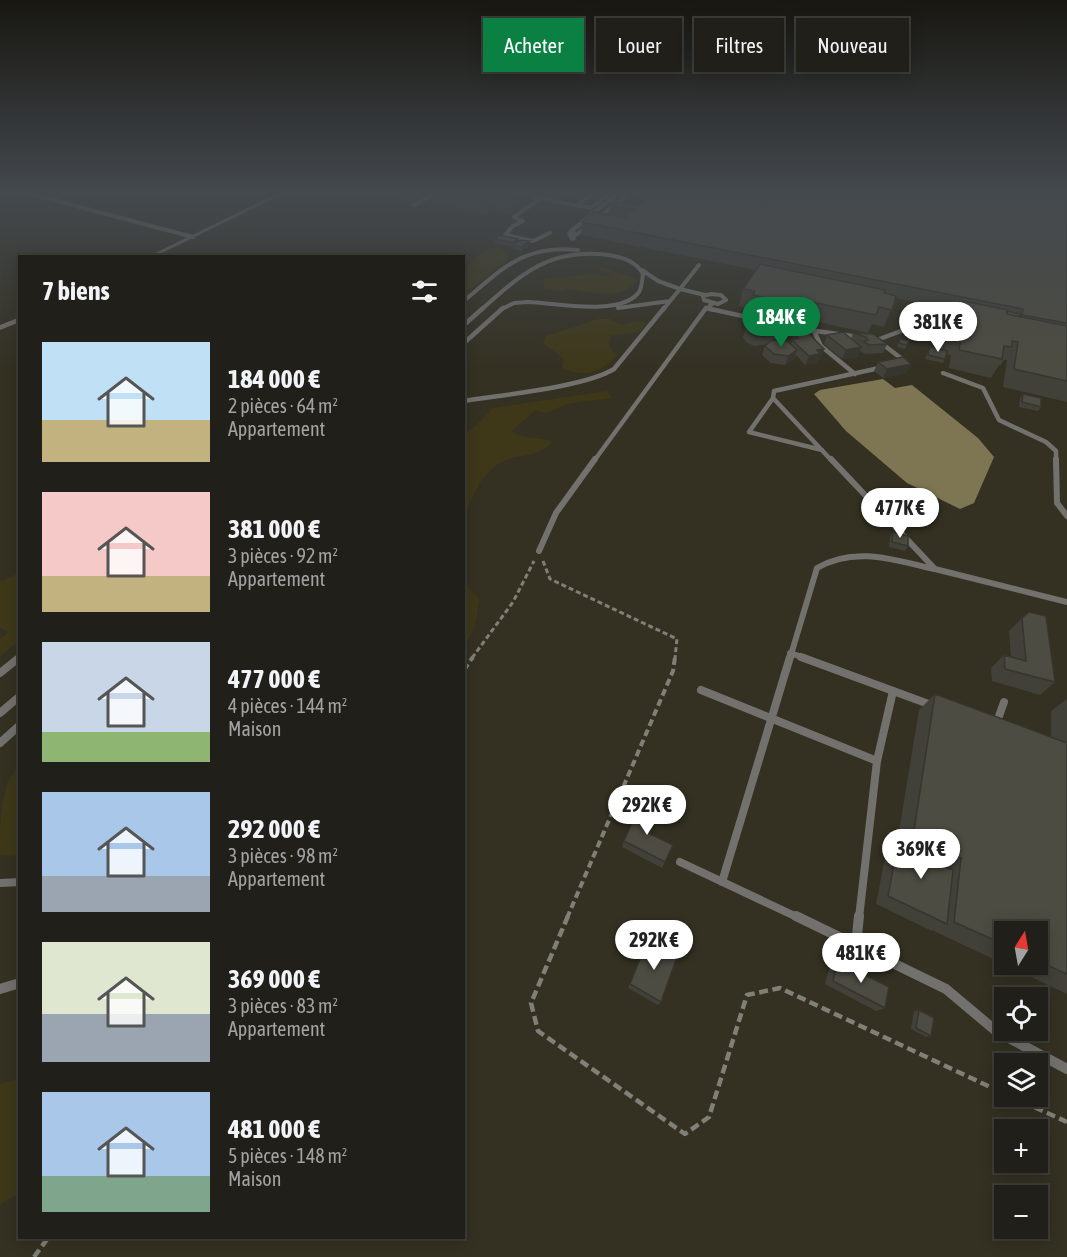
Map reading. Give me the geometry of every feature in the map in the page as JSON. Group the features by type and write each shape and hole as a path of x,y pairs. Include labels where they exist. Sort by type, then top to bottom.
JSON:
{"street":[{"path":"0,326 18,318"}],"lane":[{"path":"465,300 526,253"},
{"path":"465,324 543,260 582,253"},
{"path":"539,551 556,513 706,308 712,304 722,303 726,298 718,294 705,295 680,289 658,281 622,258 590,253"},
{"path":"465,401 550,387 606,374 614,369 699,264"},
{"path":"604,309 628,301 637,294 643,284 642,270"},
{"path":"705,295 704,300 712,304"},
{"path":"465,342 502,309 516,303 544,301 604,309 670,301"},
{"path":"706,308 814,331 877,340 933,319 935,312"},
{"path":"814,331 821,346 855,374"},
{"path":"822,450 749,432 773,398 774,391 906,362 877,340"},
{"path":"943,373 982,388 999,420 1046,442 1056,451 1057,503 1067,516"},
{"path":"773,398 935,569"},
{"path":"722,882 817,568 829,559 866,555 935,569 1067,602"},
{"path":"790,653 946,711"},
{"path":"0,673 18,659"},
{"path":"701,690 878,761"},
{"path":"856,945 878,761 893,691"},
{"path":"0,713 18,698"},
{"path":"986,722 998,719 1004,702"},
{"path":"0,743 18,727"},
{"path":"680,862 946,989 996,1031 1067,1068"},
{"path":"0,883 18,882"},
{"path":"0,989 18,984"}],"path":[{"path":"465,669 513,602 539,551"},
{"path":"539,551 550,579 677,639 673,671 531,1003 538,1031 686,1134 710,1117 747,995 780,988 994,1089"},
{"path":"1034,1107 1067,1122"},
{"path":"34,1257 47,1239"}],"shaded area":[{"path":"0,253 1067,253 1067,1257 0,1257"},
{"path":"482,253 506,253 509,259 465,293 465,267"},
{"path":"600,267 633,277 637,281 622,291 604,294 567,289 562,291 544,289 543,279 590,274 610,277 607,272 599,271"},
{"path":"598,319 610,319 621,325 637,321 646,323 641,331 611,336 609,345 616,356 604,367 585,373 562,368 564,359 543,343 546,336"},
{"path":"883,379 895,388 912,385 978,438 994,457 974,503 960,509 907,483 846,431 814,394 820,390"},
{"path":"607,391 612,398 574,403 547,412 535,410 512,431 522,436 552,442 540,451 507,460 493,468 478,487 465,515 465,432 475,427 493,408"},
{"path":"18,573 18,642 0,656 0,639 8,632 0,628 0,582"},
{"path":"465,584 479,599 475,627 465,644"},
{"path":"18,769 18,856 0,855 2,806 8,783"},
{"path":"18,1079 18,1194 0,1204 0,1084"}],"building":[{"path":"737,253 1067,253 1067,323 1022,315 1023,309"},
{"path":"760,264 885,290 884,293 896,296 892,310 879,307 876,315 792,298 789,303 753,295 755,291 743,289"},
{"path":"963,301 1008,310 1007,314 1067,326 1067,381 1014,369 1018,342 1012,341 1012,347 1004,346 1002,359 959,350 961,337 942,333 945,319 958,321 959,319 954,318 957,306 962,307"},
{"path":"1007,311 1020,314 1020,317 1007,314"},
{"path":"764,323 775,328 776,335 757,337 749,333 746,328 750,324"},
{"path":"807,332 824,349 817,350 820,354 809,356 792,340 798,338 794,335"},
{"path":"843,332 861,347 846,350 827,335"},
{"path":"853,333 873,334 887,344 869,345 864,342 868,340 866,337"},
{"path":"900,339 909,341 907,345 899,343"},
{"path":"772,340 787,341 797,350 788,356 774,354 765,346"},
{"path":"930,347 947,351 945,359 928,355"},
{"path":"903,357 911,364 887,369 878,362"},
{"path":"1023,394 1041,398 1041,407 1022,402"},
{"path":"893,532 908,536 908,546 892,542"},
{"path":"1029,612 1046,616 1055,682 1005,669 1004,655 1026,661 1022,618"},
{"path":"935,694 1067,743 1067,974 1048,965 1048,921 994,921 994,940 954,922 961,858 913,837"},
{"path":"640,805 656,813 648,833 673,845 665,862 624,841"},
{"path":"899,837 944,857 942,866 953,870 947,924 888,896"},
{"path":"647,941 677,957 661,1002 630,984"},
{"path":"837,961 889,987 885,1008 833,981"},
{"path":"919,1010 934,1018 931,1036 916,1028"}]}
